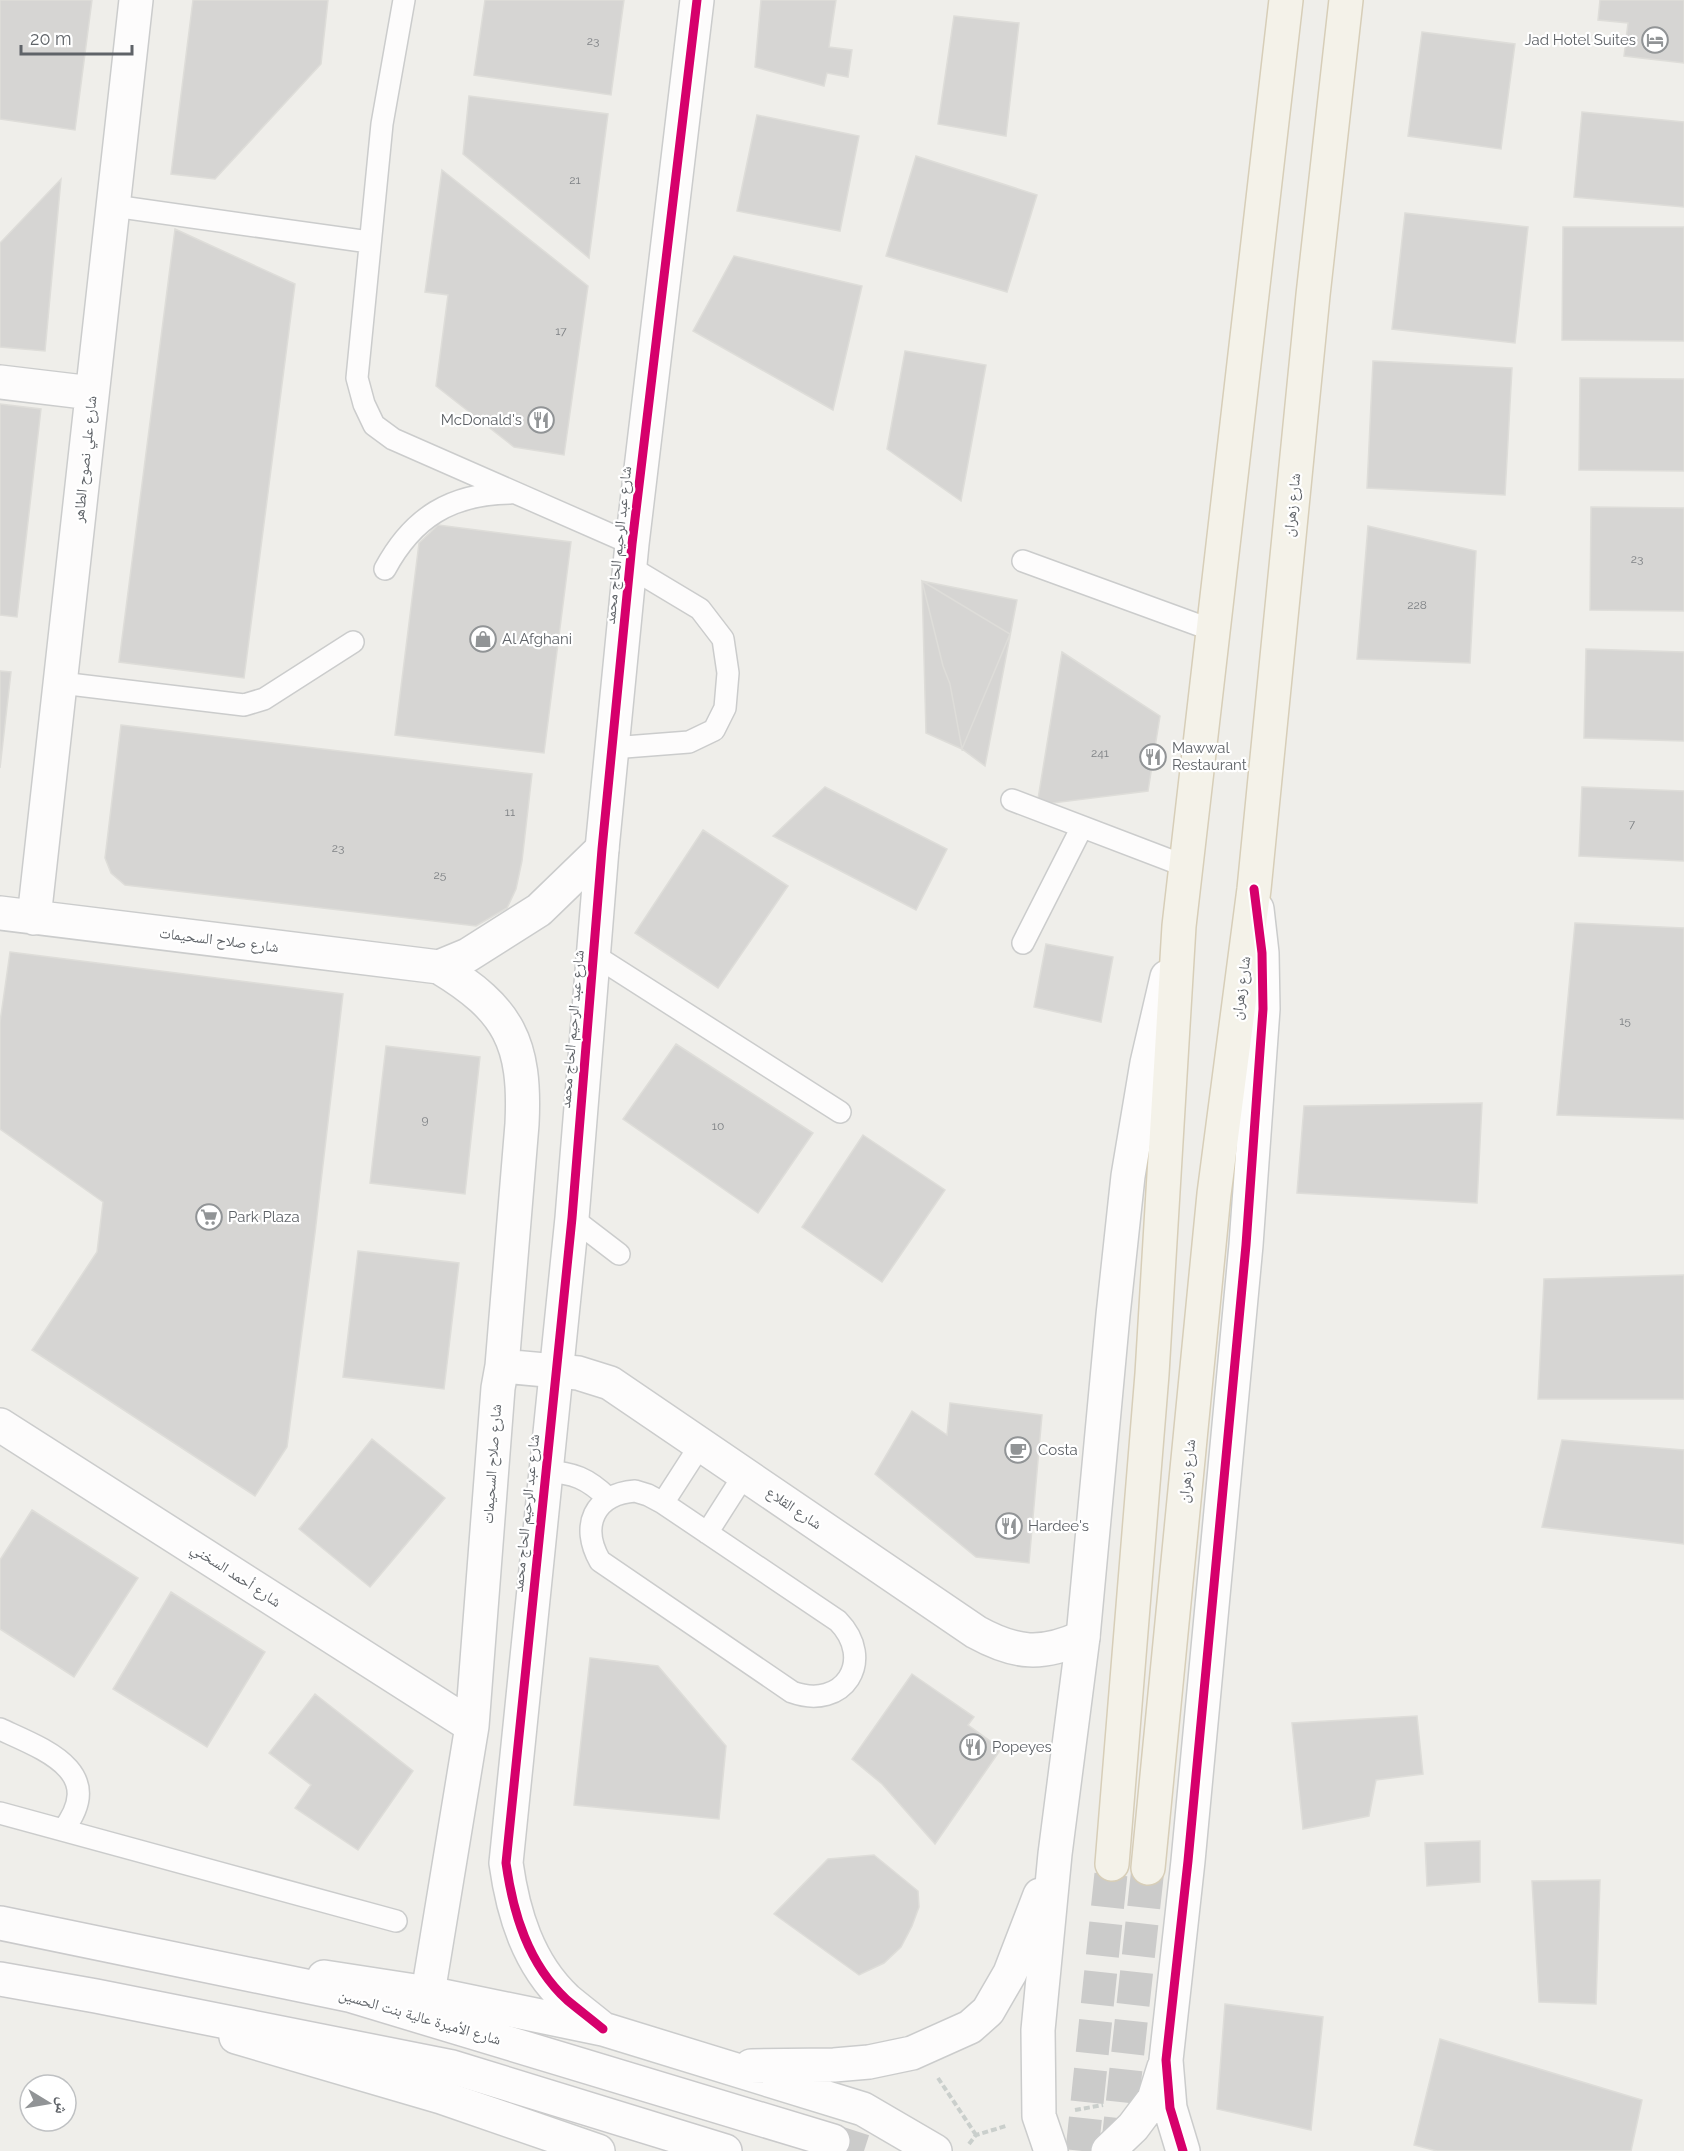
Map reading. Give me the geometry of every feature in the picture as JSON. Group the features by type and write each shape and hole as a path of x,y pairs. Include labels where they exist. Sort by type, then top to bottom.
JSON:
{"main road":[{"path":"1112,1864 1152,1374 1179,926 1286,0"},
{"name":"شارع زهران","path":"1148,1868 1214,1194 1254,889 1313,295 1346,0"}],"street":[{"name":"شارع علي نصوح الطاهر","path":"34,918 136,0"},
{"name":"شارع عبد الرحيم الحاج محمد","path":"603,2029 566,1998 540,1968 523,1934 511,1899 506,1863 572,1218 602,849 631,556 697,0"},
{"path":"0,382 92,393"},
{"name":"شارع صلاح السحيمات","path":"439,967 468,955 539,910 602,849"},
{"path":"1108,2151 1133,2127 1154,2099 1166,2060 1188,1861 1246,1245 1263,1009 1262,953 1254,889"},
{"name":"شارع صلاح السحيمات","path":"0,913 439,967 468,984 506,1025 515,1044 521,1067 523,1089 522,1124 502,1366 498,1388 472,1726 428,1993"},
{"path":"1051,2151 1039,2116 1038,2040 1055,1854 1083,1637 1128,1176 1147,1063 1179,926"},
{"name":"شارع القلاع","path":"502,1366 578,1373 610,1383 996,1643 1018,1650 1040,1651 1062,1647 1083,1637"},
{"name":"شارع أحمد السخني","path":"0,1425 472,1726"},
{"path":"724,2066 834,2065 869,2062 912,2054 969,2027 988,2011 1010,1973 1055,1854"},
{"name":"شارع الأميرة عالية بنت الحسين","path":"0,1923 349,1995 833,2141"},
{"path":"100,1944 428,1993 603,2029 863,2109 935,2151"},
{"path":"0,1979 452,2067 725,2151"},
{"path":"96,1996 441,2097 598,2151"},
{"path":"1166,2060 1170,2108 1176,2135 1183,2151"}],"lane":[{"path":"404,0 382,124 369,242 357,378 364,404 374,425 393,440 513,493 631,556 700,609 723,639 728,673 725,708 714,730 689,742 612,748"},
{"path":"114,206 369,242"},
{"path":"385,569 403,540 427,517 447,505 468,497 490,493 513,493"},
{"path":"1023,561 1212,630"},
{"path":"61,683 244,705 264,699 353,642"},
{"path":"1012,800 1185,866"},
{"path":"1023,943 1083,827"},
{"path":"594,955 840,1112"},
{"path":"572,1218 619,1254"},
{"path":"663,1503 700,1444"},
{"path":"545,1472 563,1472 580,1477 595,1486 608,1498"},
{"path":"707,1533 744,1475"},
{"path":"635,1491 663,1503 838,1621 848,1631 854,1644 855,1658 852,1672 844,1684 832,1693 819,1697 792,1692 600,1561 593,1548 590,1534 592,1521 598,1508 608,1498 621,1492 635,1491"},
{"path":"0,1729 52,1753 69,1769 75,1781 76,1807 63,1830"},
{"path":"0,1813 396,1921"}],"path":[{"path":"922,2049 932,2070 976,2135"}],"building":[{"path":"0,0 92,0 75,130 0,119"},
{"path":"193,0 328,0 321,64 215,179 171,174"},
{"path":"485,0 624,0 611,95 474,75"},
{"path":"761,0 836,0 829,47 852,50 848,77 827,73 824,86 755,67"},
{"name":"Jad Hotel Suites","path":"1600,0 1684,0 1684,63 1624,56 1628,23 1598,20"},
{"path":"954,16 1019,23 1006,136 938,124"},
{"path":"1422,32 1515,44 1501,149 1408,136"},
{"path":"469,96 608,114 589,258 463,154"},
{"path":"1582,112 1684,122 1684,207 1574,197"},
{"path":"757,115 859,136 840,231 737,211"},
{"path":"916,156 1037,195 1007,292 886,256"},
{"path":"442,170 588,286 564,455 514,447 436,386 448,295 425,292"},
{"path":"61,179 45,351 0,347 0,243"},
{"path":"1405,213 1528,227 1515,343 1392,329"},
{"path":"1563,227 1684,227 1684,341 1562,340"},
{"path":"175,229 295,284 244,678 119,662"},
{"path":"734,256 862,286 833,410 693,331"},
{"path":"905,351 986,365 961,501 887,449"},
{"path":"1373,361 1512,368 1505,495 1367,488"},
{"path":"1580,378 1684,379 1684,471 1579,470"},
{"path":"0,404 41,409 17,617 0,615"},
{"path":"1591,507 1684,508 1684,611 1590,610"},
{"name":"Al Afghani","path":"438,525 571,542 544,753 395,735 419,543"},
{"path":"1368,526 1476,551 1470,663 1357,659"},
{"path":"922,581 1017,600 985,766 962,749 926,733"},
{"path":"922,581 1010,634 962,749 950,684 943,666"},
{"path":"1586,649 1684,652 1684,741 1584,738"},
{"path":"1062,652 1160,716 1148,791 1037,805"},
{"path":"0,671 11,672 0,768"},
{"path":"121,725 532,774 522,861 516,889 507,908 476,926 125,885 111,873 105,858"},
{"path":"825,787 947,849 916,910 773,836"},
{"path":"1582,787 1684,791 1684,861 1579,856"},
{"path":"703,830 788,886 718,988 635,933"},
{"path":"1575,923 1684,928 1684,1119 1557,1115"},
{"path":"1046,944 1113,957 1101,1022 1034,1007"},
{"name":"Park Plaza","path":"10,952 343,994 287,1447 255,1496 32,1350 97,1252 103,1202 0,1129 0,1022"},
{"path":"676,1044 813,1133 758,1213 623,1119"},
{"path":"386,1046 480,1057 465,1194 370,1183"},
{"path":"1482,1103 1477,1203 1297,1193 1304,1106"},
{"path":"863,1135 945,1190 882,1282 802,1227"},
{"path":"358,1251 459,1263 444,1389 343,1377"},
{"path":"1684,1275 1684,1399 1538,1399 1544,1279"},
{"path":"950,1403 1042,1415 1029,1563 976,1557 875,1474 912,1411 947,1435"},
{"path":"372,1439 445,1498 370,1587 299,1529"},
{"path":"1562,1440 1684,1450 1684,1544 1542,1527"},
{"path":"32,1510 138,1578 74,1677 0,1629 0,1560"},
{"path":"171,1592 265,1652 207,1747 113,1689"},
{"path":"590,1658 658,1666 726,1746 719,1819 574,1805"},
{"path":"912,1674 974,1717 968,1725 1001,1749 935,1844 882,1784 852,1759"},
{"path":"315,1694 413,1771 358,1850 295,1808 311,1785 269,1753"},
{"path":"1417,1716 1423,1774 1376,1780 1369,1816 1303,1829 1292,1723"},
{"path":"1480,1841 1480,1882 1427,1886 1425,1843"},
{"path":"874,1855 918,1891 919,1907 901,1947 884,1963 859,1975 774,1914 828,1859"},
{"path":"1600,1880 1596,2004 1539,2002 1532,1881"},
{"path":"1225,2004 1323,2017 1311,2130 1217,2109"},
{"path":"1440,2039 1642,2100 1631,2151 1437,2151 1414,2145"}],"tunnel":[{"path":"1082,2151 1112,1864"},
{"path":"1117,2151 1148,1868"},
{"path":"833,2141 864,2151"}],"cycle path":[{"path":"603,2029 553,1986 532,1954 518,1919 506,1863 572,1218 602,849 632,544 697,0"},
{"path":"1183,2151 1170,2108 1166,2060 1188,1861 1246,1245 1263,1009 1262,953 1254,889"}],"place":[{"name":"Jad Hotel Suites","path":"1655,40"},
{"name":"McDonald's","path":"541,420"},
{"name":"Al Afghani","path":"483,639"},
{"name":"Mawwal Restaurant","path":"1153,757"},
{"name":"Park Plaza","path":"209,1217"},
{"name":"Costa","path":"1018,1450"},
{"name":"Hardee's","path":"1009,1526"},
{"name":"Popeyes","path":"973,1747"}]}
